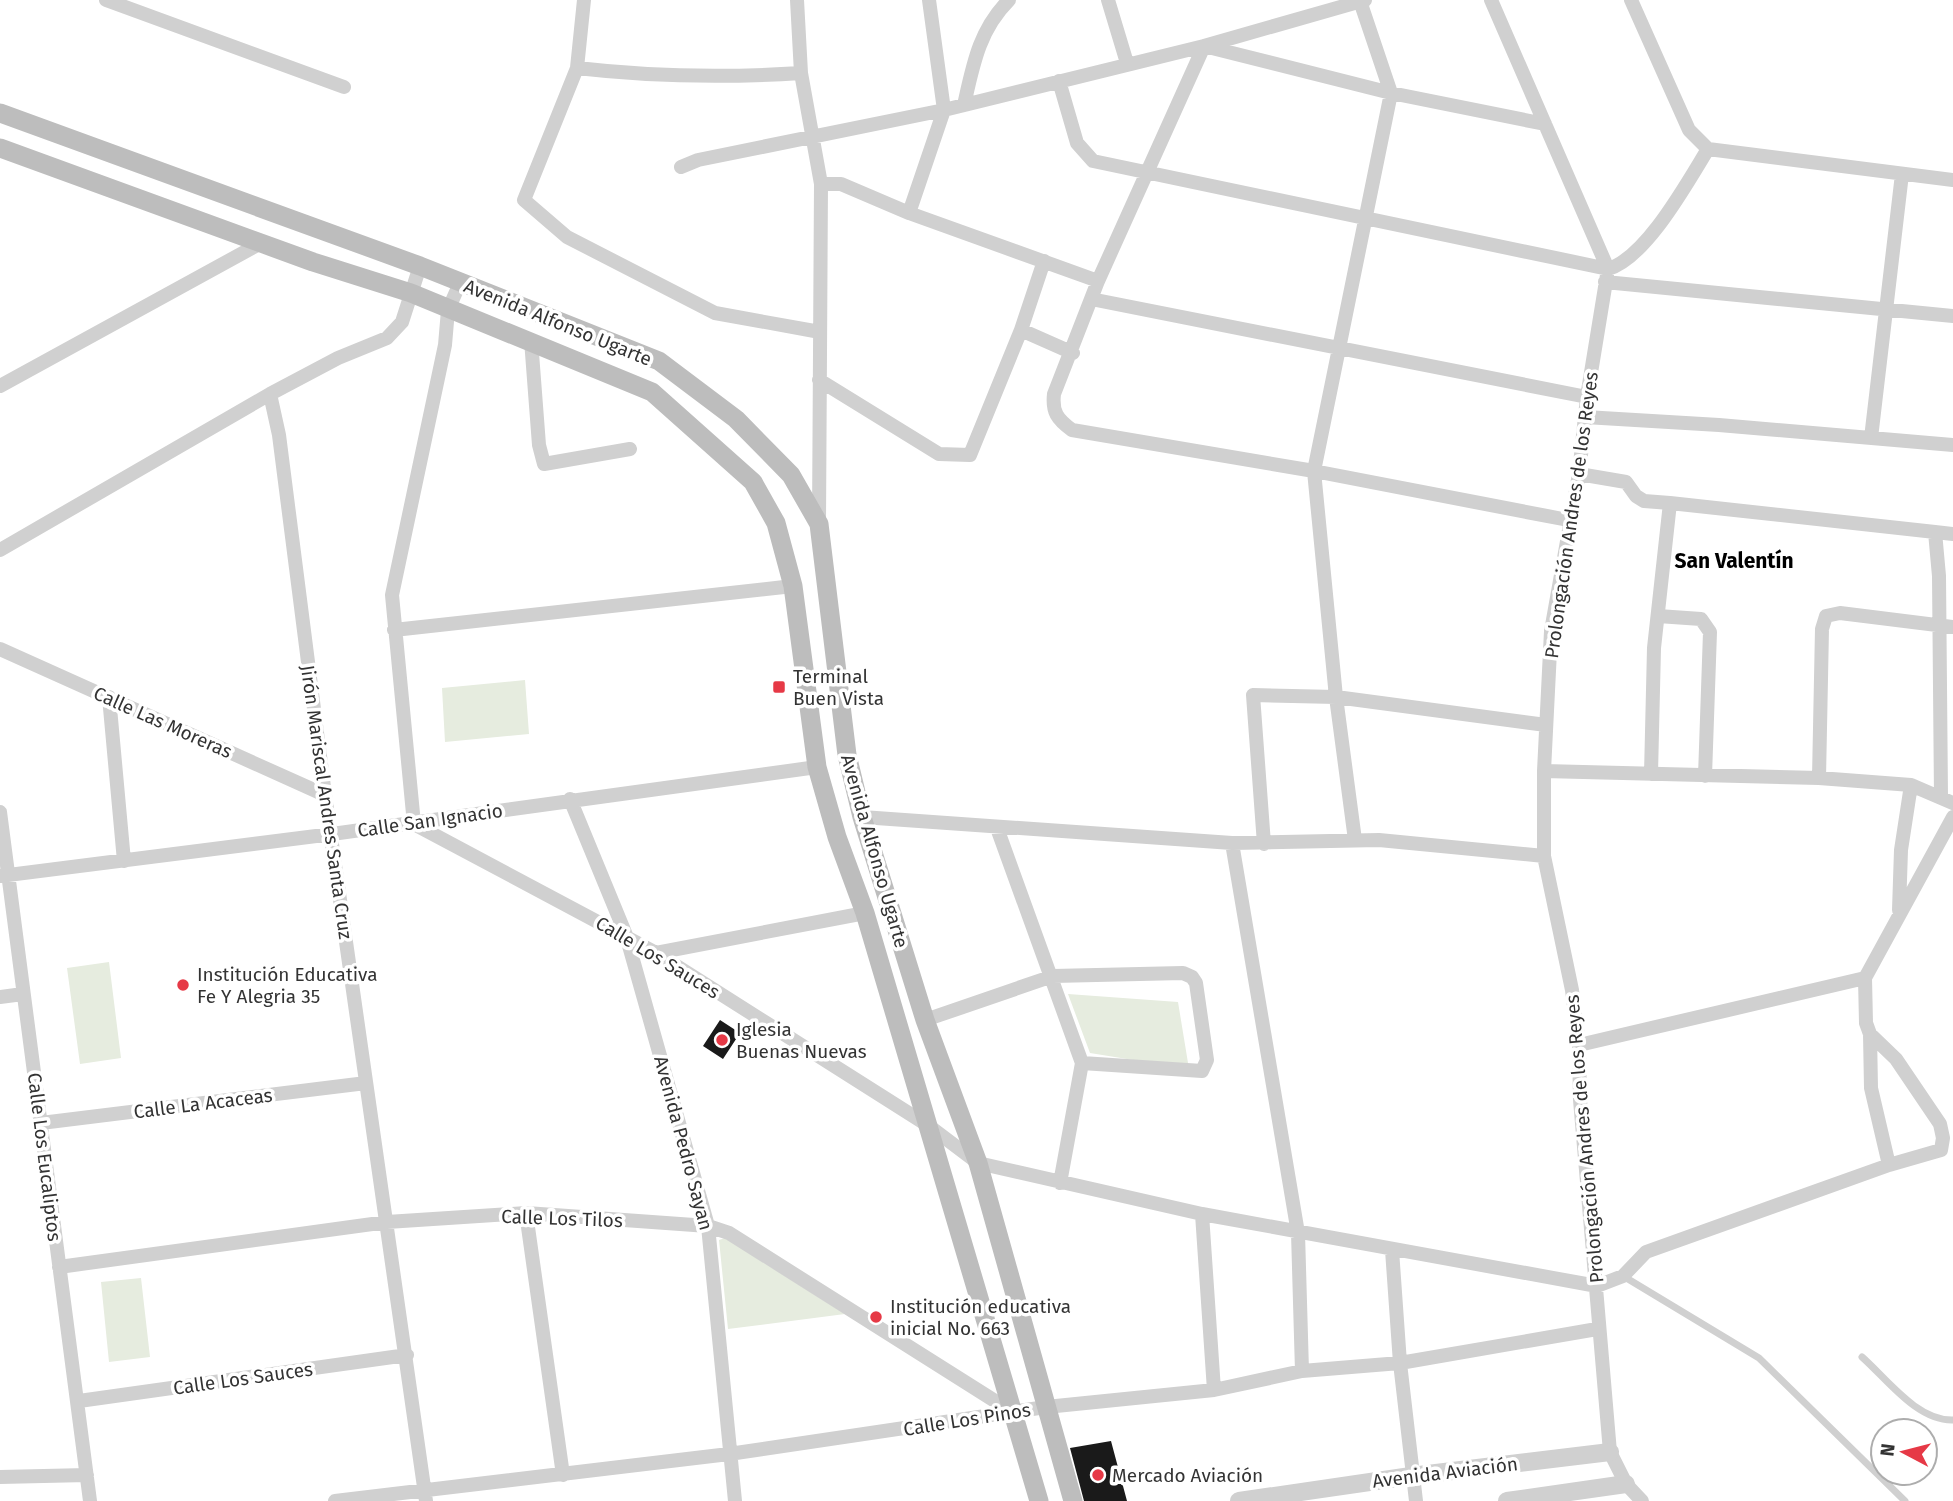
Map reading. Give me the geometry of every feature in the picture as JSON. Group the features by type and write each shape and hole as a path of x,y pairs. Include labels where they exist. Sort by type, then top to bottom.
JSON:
{"main road":[{"name":"Avenida Alfonso Ugarte","path":"0,113 420,266 659,361 736,419 791,475 820,524 847,755 862,817 925,1020 978,1163 1073,1501"},
{"name":"Avenida Alfonso Ugarte","path":"0,148 261,243 411,293 448,310 531,340 652,392 752,482 776,523 793,586 817,767 837,837 865,913 1039,1501"}],"street":[{"path":"106,0 344,87"},
{"path":"584,0 577,68 524,200 567,237 715,313 820,332"},
{"path":"797,0 801,74 821,184 820,524"},
{"path":"909,213 944,110 929,0"},
{"path":"964,105 976,51 992,16 1009,0"},
{"path":"1108,0 1127,62"},
{"path":"1491,0 1606,275"},
{"path":"1631,0 1689,130 1708,149 1953,180"},
{"path":"681,167 698,160 944,110 1127,62 1204,46 1362,1 1391,93 1314,471 1336,697 1356,840"},
{"path":"1204,46 1391,93 1545,124"},
{"path":"1204,46 1098,281 1073,352 1054,394 1053,408 1059,421 1072,430 1314,471 1568,520"},
{"path":"577,68 670,77 801,74"},
{"path":"1059,81 1082,153 1093,161 1366,218 1606,275 1953,316"},
{"path":"1606,275 1622,265 1648,237 1708,149"},
{"path":"1871,438 1902,174"},
{"path":"821,184 841,184 909,213 1098,281"},
{"path":"0,386 261,243"},
{"path":"819,380 939,454 970,456 1021,330 1044,261"},
{"path":"0,550 270,394 338,358 387,338 402,322 420,266"},
{"name":"Prolongación Andres de los Reyes","path":"1606,275 1578,474 1551,631 1544,771 1544,856 1572,990 1579,1045 1580,1100 1597,1286 1597,1329 1610,1452 1635,1495"},
{"path":"414,824 394,630 394,582 445,345 448,310 460,283"},
{"path":"1091,299 1587,397"},
{"path":"1021,330 1073,352"},
{"path":"531,340 539,445 544,464 630,449"},
{"name":"Jirón Mariscal Andres Santa Cruz","path":"270,394 281,449 325,795 426,1496"},
{"path":"1585,417 1953,445"},
{"path":"1578,474 1626,482 1636,496 1644,500 1953,534"},
{"path":"1651,774 1658,615 1670,503"},
{"path":"1544,771 1819,778 1911,785 1947,800 1946,626 1935,532"},
{"path":"394,630 793,586"},
{"path":"1819,778 1821,641 1826,616 1840,613 1946,626"},
{"path":"1658,615 1701,619 1710,632 1705,776"},
{"name":"Calle Las Moreras","path":"0,649 325,795"},
{"path":"1264,844 1253,695 1336,697 1546,725"},
{"path":"109,697 124,861"},
{"name":"Calle San Ignacio","path":"4,875 332,834 376,826 414,824 570,799 817,767"},
{"path":"1899,915 1901,850 1911,785"},
{"name":"Avenida Pedro Sayan","path":"570,799 626,935 708,1226 735,1501"},
{"name":"Calle Los Eucaliptos","path":"0,812 4,875 41,1123 90,1501"},
{"path":"862,817 1232,843 1356,840 1544,856"},
{"path":"1889,1165 1871,1088 1865,978 1953,817"},
{"name":"Calle Los Sauces","path":"414,824 656,953 929,1126 978,1163"},
{"path":"998,828 1082,1063 1060,1183"},
{"path":"1232,843 1298,1233 1302,1371"},
{"path":"656,953 865,913"},
{"path":"925,1020 1053,976 1183,973 1192,977 1196,983 1207,1060 1202,1071 1082,1063"},
{"path":"1579,1045 1865,978"},
{"path":"0,997 23,994"},
{"path":"978,1163 1202,1214 1597,1286 1623,1276 1646,1252 1889,1165 1941,1150 1942,1131 1896,1059 1870,1034"},
{"name":"Calle La Acaceas","path":"41,1123 366,1083"},
{"path":"526,1213 563,1475"},
{"name":"Calle Los Tilos","path":"59,1267 387,1222 526,1213 708,1226 729,1233 1014,1413"},
{"path":"1202,1214 1214,1390"},
{"path":"1392,1250 1400,1363 1416,1501"},
{"name":"Calle Los Pinos","path":"335,1501 426,1496 1046,1407 1214,1390 1302,1371 1400,1363 1597,1329"},
{"name":"Calle Los Sauces","path":"79,1401 407,1355"},
{"name":"Avenida Aviación","path":"1239,1501 1411,1475 1610,1452"},
{"path":"0,1477 87,1475"},
{"name":"Avenida Aviación","path":"1507,1501 1635,1495"}],"lane":[{"path":"1623,1276 1759,1358 1905,1501"},
{"path":"1862,1357 1920,1410 1941,1420 1953,1420"}],"shaded area":[{"path":"525,680 529,734 445,742 442,688"},
{"path":"109,962 121,1058 80,1064 67,968"},
{"path":"1068,994 1178,1002 1189,1069 1090,1053"},
{"path":"725,1238 845,1314 728,1329 719,1240"},
{"path":"141,1278 150,1357 109,1362 101,1282"}],"building":[{"name":"Iglesia Buenas Nuevas","path":"720,1020 740,1033 723,1059 703,1046"},
{"name":"Mercado Aviación","path":"1111,1441 1127,1501 1084,1501 1070,1448"}],"place":[{"name":"Terminal Buen Vista","path":"779,687"},
{"name":"Institución Educativa Fe Y Alegria 35","path":"183,985"},
{"name":"Iglesia Buenas Nuevas","path":"722,1040"},
{"name":"Institución educativa inicial No. 663","path":"876,1317"},
{"name":"Mercado Aviación","path":"1098,1475"}],"district":[{"name":"San Valentín","path":"1734,561"}]}
